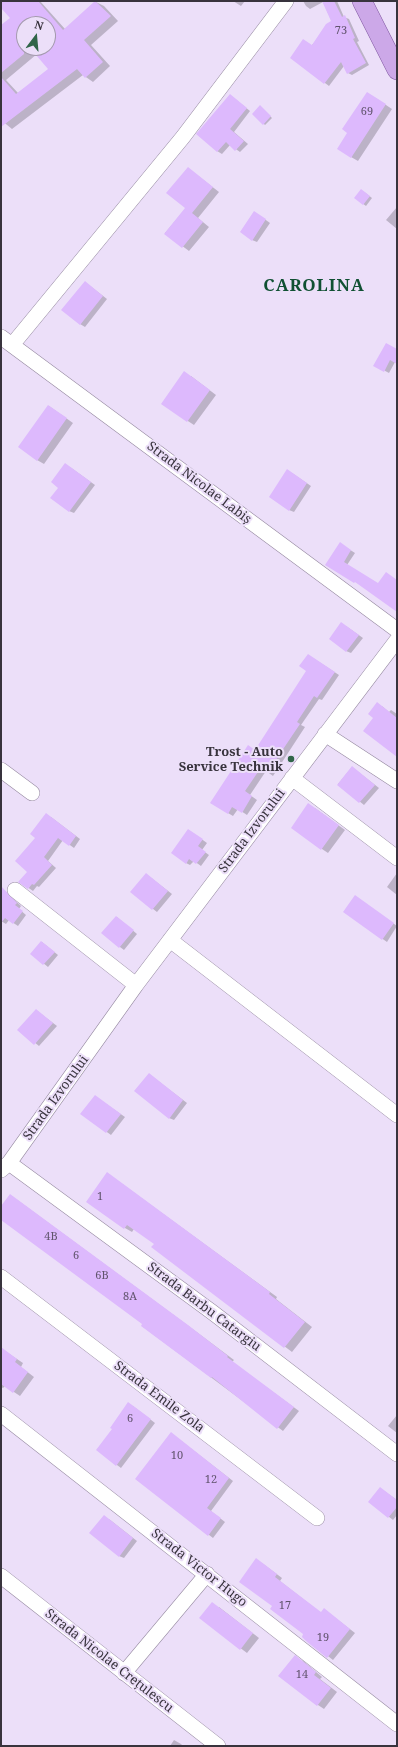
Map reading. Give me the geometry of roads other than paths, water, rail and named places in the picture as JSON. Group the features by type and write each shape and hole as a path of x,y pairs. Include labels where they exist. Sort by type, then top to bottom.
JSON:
{"main road":[{"path":"362,1 397,70"}],"street":[{"path":"6,341 183,137 286,1"},
{"name":"Strada Nicolae Labiș","path":"6,341 397,630"},
{"name":"Strada Izvorului","path":"5,1167 136,985 397,640"},
{"path":"325,734 397,781"},
{"path":"1,770 32,793"},
{"path":"292,778 397,858"},
{"path":"15,890 136,985"},
{"path":"170,940 397,1115"},
{"name":"Strada Barbu Catargiu","path":"5,1167 212,1312 397,1454"},
{"name":"Strada Emile Zola","path":"1,1277 317,1518"},
{"name":"Strada Victor Hugo","path":"1,1414 397,1724"},
{"path":"124,1673 207,1574"},
{"name":"Strada Nicolae Crețulescu","path":"1,1576 218,1746"}],"place":[{"name":"Trost - Auto Service Technik","path":"291,759"}],"district":[{"name":"CAROLINA","path":"314,286"}]}
